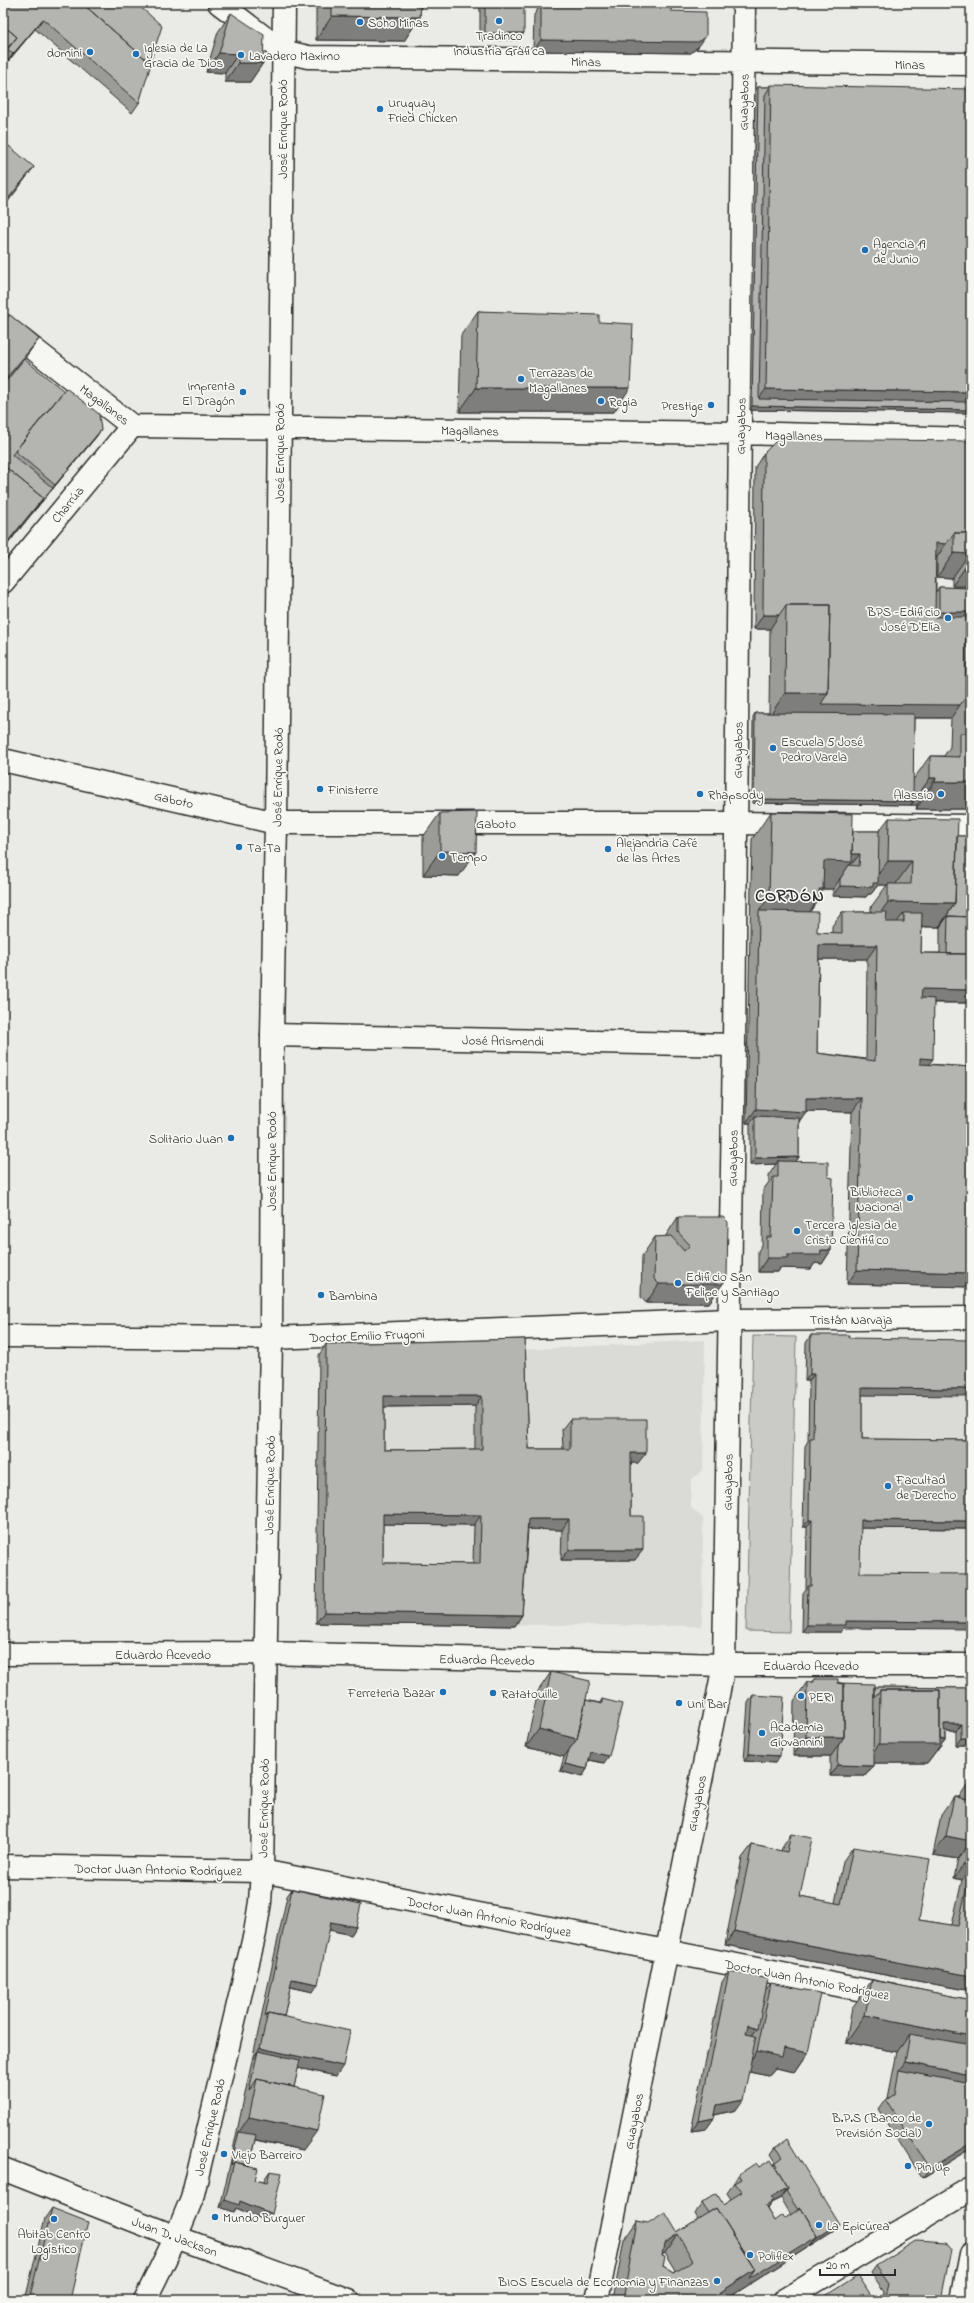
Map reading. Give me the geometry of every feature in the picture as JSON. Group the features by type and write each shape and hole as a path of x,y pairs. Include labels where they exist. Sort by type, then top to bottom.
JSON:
{"street":[{"name":"Minas","path":"219,3 282,51 308,58 971,64"},
{"name":"José Enrique Rodó","path":"145,2300 176,2237 192,2198 255,1932 260,1902 262,1871 271,1338 272,1035 276,823 282,51 284,3"},
{"name":"Guayabos","path":"597,2300 724,1665 734,1045 744,3"},
{"name":"Magallanes","path":"3,325 132,426 279,429 740,433 971,439"},
{"name":"Charrúa","path":"3,582 132,426"},
{"name":"Gaboto","path":"3,760 276,823 736,823 971,826"},
{"name":"José Arismendi","path":"272,1035 734,1045"},
{"name":"Tristán Narvaja","path":"730,1320 971,1318"},
{"name":"Doctor Emilio Frugoni","path":"3,1336 271,1338 730,1320"},
{"name":"Eduardo Acevedo","path":"3,1654 266,1653 724,1665 971,1665"},
{"name":"Doctor Juan Antonio Rodríguez","path":"3,1866 262,1871 916,2001"},
{"name":"Juan D. Jackson","path":"3,2169 176,2237 348,2300"},
{"path":"784,2300 971,2189"},
{"path":"962,2300 971,2254"}],"shaded area":[{"path":"753,1336 796,1337 789,1632 746,1631"},
{"path":"705,1340 703,1470 691,1480 691,1508 703,1518 702,1626 316,1623 319,1355 518,1350"},
{"name":"Facultad de Derecho","path":"806,1343 971,1347 971,1629 841,1628 841,1632 802,1632 803,1593 806,1593 807,1527 803,1527 805,1446 808,1445 809,1381 805,1381"}],"building":[{"name":"domini","path":"3,3 82,3 151,64 139,103 43,19 13,54 7,50 17,37 3,25"},
{"path":"82,3 136,3 162,26 150,63"},
{"path":"332,3 421,3 420,17 332,16"},
{"name":"Tradinco Industria Gráfica","path":"485,3 524,3 524,33 485,33"},
{"path":"555,3 671,3 671,11 706,12 706,36 698,42 541,40 541,4 555,5"},
{"path":"231,13 264,35 263,63 238,63 238,54 219,53"},
{"path":"3,25 17,37 3,53"},
{"name":"Agencia 19 de Junio","path":"771,85 971,89 971,392 766,389"},
{"path":"758,87 770,87 765,95 759,399 971,402 971,410 752,406"},
{"path":"3,141 34,167 3,205"},
{"path":"478,311 599,315 599,322 633,324 630,388 476,388"},
{"path":"10,315 39,339 3,382 3,323"},
{"path":"24,359 64,391 12,455 53,488 32,513 43,498 3,465 3,385"},
{"path":"66,388 99,414 101,430 55,485 15,451"},
{"path":"778,439 971,441 971,533 954,533 946,544 936,543 935,617 966,617 965,698 960,705 821,704 828,693 830,605 786,605 779,615 763,615 764,453"},
{"path":"3,465 43,498 4,546 3,545"},
{"path":"954,533 971,533 971,562 969,562 969,554 954,553"},
{"path":"939,587 971,588 970,612 939,612"},
{"path":"786,605 830,605 828,693 785,693"},
{"path":"970,691 971,782 935,782 936,778 930,778 930,756 960,757 960,733 969,733"},
{"path":"755,713 914,714 913,801 754,799"},
{"path":"477,812 476,852 440,851 440,813"},
{"path":"771,812 853,814 852,862 824,861 823,889 819,889 819,898 769,897"},
{"path":"889,818 958,819 955,903 888,902 888,884 911,884 912,861 888,861"},
{"path":"853,831 879,831 878,883 873,883 873,887 840,886 840,879 849,865 859,866 860,854 852,854"},
{"path":"957,836 971,836 971,917 948,916 944,920 955,903"},
{"path":"759,911 818,912 817,932 842,933 842,912 887,912 886,922 904,922 904,913 922,913 921,953 971,954 971,990 922,989 921,998 934,999 933,1059 920,1058 920,1064 971,1067 971,1273 857,1270 862,1098 806,1098 806,1112 756,1109","holes":["819,945 877,945 875,1061 817,1053"]},
{"path":"948,916 971,917 971,954 947,954"},
{"path":"755,1116 799,1118 799,1157 755,1158"},
{"path":"778,1161 828,1162 828,1177 833,1178 831,1250 821,1250 820,1255 787,1255 787,1258 767,1258 767,1237 771,1237 773,1177 778,1177"},
{"path":"678,1217 723,1217 728,1222 727,1278 722,1284 659,1284 654,1279 655,1237 671,1236 684,1251 690,1245 678,1232"},
{"name":"Facultad de Derecho","path":"811,1335 849,1335 849,1338 971,1340 971,1389 862,1388 862,1439 971,1440 971,1521 861,1520 860,1573 971,1574 971,1622 846,1621 846,1625 807,1625 808,1586 811,1586 812,1520 809,1520 810,1438 813,1438 814,1374 810,1374"},
{"path":"525,1339 529,1449 570,1449 570,1419 646,1419 646,1453 631,1453 631,1516 643,1516 643,1550 569,1550 569,1519 528,1519 522,1615 324,1612 326,1344","holes":["384,1396 482,1396 482,1449 384,1450","383,1514 481,1515 480,1564 383,1563"]},
{"path":"551,1672 590,1681 577,1739 539,1729"},
{"path":"814,1679 838,1679 838,1683 844,1684 844,1737 806,1737 807,1682 814,1682"},
{"path":"839,1683 874,1684 873,1766 837,1765 838,1746 844,1737 844,1684"},
{"path":"874,1687 968,1688 969,1738 961,1738 961,1724 944,1724 945,1739 940,1738 940,1690 880,1690 874,1698"},
{"path":"880,1690 940,1690 940,1744 879,1744"},
{"name":"Academia Giovannini","path":"753,1695 784,1697 780,1756 749,1754"},
{"path":"602,1699 622,1704 609,1756 591,1752 587,1769 565,1764 569,1750 577,1739 586,1700 602,1704"},
{"path":"971,1782 971,1841 946,1836 954,1797 968,1799"},
{"path":"791,1834 812,1838 800,1896 841,1904 853,1847 930,1859 919,1920 958,1926 971,1869 971,1976 734,1931 752,1845 787,1852"},
{"path":"971,1841 971,1860 967,1860"},
{"path":"292,1889 361,1904 356,1927 331,1922 318,1984 292,1979 284,2016 268,2013 265,2016"},
{"path":"729,1971 768,1979 758,2028 748,2025 746,2034 756,2036 743,2100 717,2105 714,2118 699,2121"},
{"path":"872,1980 971,2000 971,2036 865,2015"},
{"path":"771,1983 820,1993 808,2053 784,2048 782,2057 757,2051"},
{"path":"268,2013 350,2031 343,2066 260,2048"},
{"path":"910,2034 971,2045 971,2075 905,2062"},
{"path":"258,2051 300,2060 294,2087 257,2079 249,2091"},
{"name":"B.P.S (Banco de Previsión Social)","path":"899,2070 971,2084 971,2143 930,2168 886,2100 895,2094"},
{"path":"257,2079 325,2094 317,2131 249,2117"},
{"path":"239,2132 256,2135 249,2165 234,2162 231,2165"},
{"path":"787,2139 839,2224 815,2239 818,2236 801,2208 798,2210 786,2191 788,2188 775,2167 777,2166 775,2163 783,2157 776,2147"},
{"path":"771,2160 788,2188 770,2197 773,2200 765,2206 774,2221 782,2215 784,2219 801,2208 818,2236 749,2279 755,2270 716,2208 708,2213 702,2203 717,2194 723,2204 742,2192 735,2183 742,2179 739,2174 756,2163 759,2167"},
{"path":"234,2162 258,2168 255,2180 267,2183 270,2171 282,2173 272,2214 240,2201 239,2205 225,2200"},
{"path":"52,2208 88,2222 70,2300 29,2300"},
{"path":"716,2208 755,2270 716,2295 717,2297 712,2300 627,2300 628,2298 624,2295 637,2221 648,2223 665,2212 677,2232","holes":["678,2234 693,2261 674,2273 663,2266 665,2257 662,2256 664,2243"]},
{"path":"917,2240 946,2242 952,2249 942,2300 885,2300 889,2284 876,2266"},
{"path":"858,2275 874,2300 819,2300"}],"place":[{"name":"Tradinco Industria Gráfica","path":"499,21"},
{"name":"Soho Minas","path":"360,22"},
{"name":"domini","path":"90,52"},
{"name":"Iglesia de La Gracia de Dios","path":"136,54"},
{"name":"Lavadero Maximo","path":"241,55"},
{"name":"Uruguay Fried Chicken","path":"380,109"},
{"name":"Agencia 19 de Junio","path":"865,250"},
{"name":"Terrazas de Magallanes","path":"521,379"},
{"name":"Imprenta El Dragón","path":"243,392"},
{"name":"Regia","path":"601,401"},
{"name":"Prestige","path":"711,405"},
{"name":"BPS -Edificio José D'Elía","path":"948,618"},
{"name":"Escuela 5 José Pedro Varela","path":"773,748"},
{"name":"Finisterre","path":"320,789"},
{"name":"Rhapsody","path":"700,794"},
{"name":"Alassío","path":"941,794"},
{"name":"Ta-Ta","path":"239,847"},
{"name":"Alejandría Café de las Artes","path":"608,849"},
{"name":"Tempo","path":"442,856"},
{"name":"Solitario Juan","path":"231,1138"},
{"name":"Biblioteca Nacional","path":"910,1198"},
{"name":"Tercera Iglesia de Cristo Científico","path":"797,1231"},
{"name":"Edificio San Felipe y Santiago","path":"678,1283"},
{"name":"Bambina","path":"321,1295"},
{"name":"Facultad de Derecho","path":"888,1486"},
{"name":"Ferreteria Bazar","path":"443,1692"},
{"name":"Ratatouille","path":"493,1693"},
{"name":"PERI","path":"801,1696"},
{"name":"Uni Bar","path":"679,1703"},
{"name":"Academia Giovannini","path":"762,1733"},
{"name":"B.P.S (Banco de Previsión Social)","path":"929,2124"},
{"name":"Viejo Barreiro","path":"224,2154"},
{"name":"Pin Up","path":"908,2166"},
{"name":"Mundo Burguer","path":"215,2217"},
{"name":"Abitab Centro Logístico","path":"54,2219"},
{"name":"La Epicúrea","path":"819,2225"},
{"name":"Poliflex","path":"750,2255"},
{"name":"BIOS Escuela de Economia y Finanzas","path":"717,2281"}],"district":[{"name":"CORDÓN","path":"790,895"}]}
